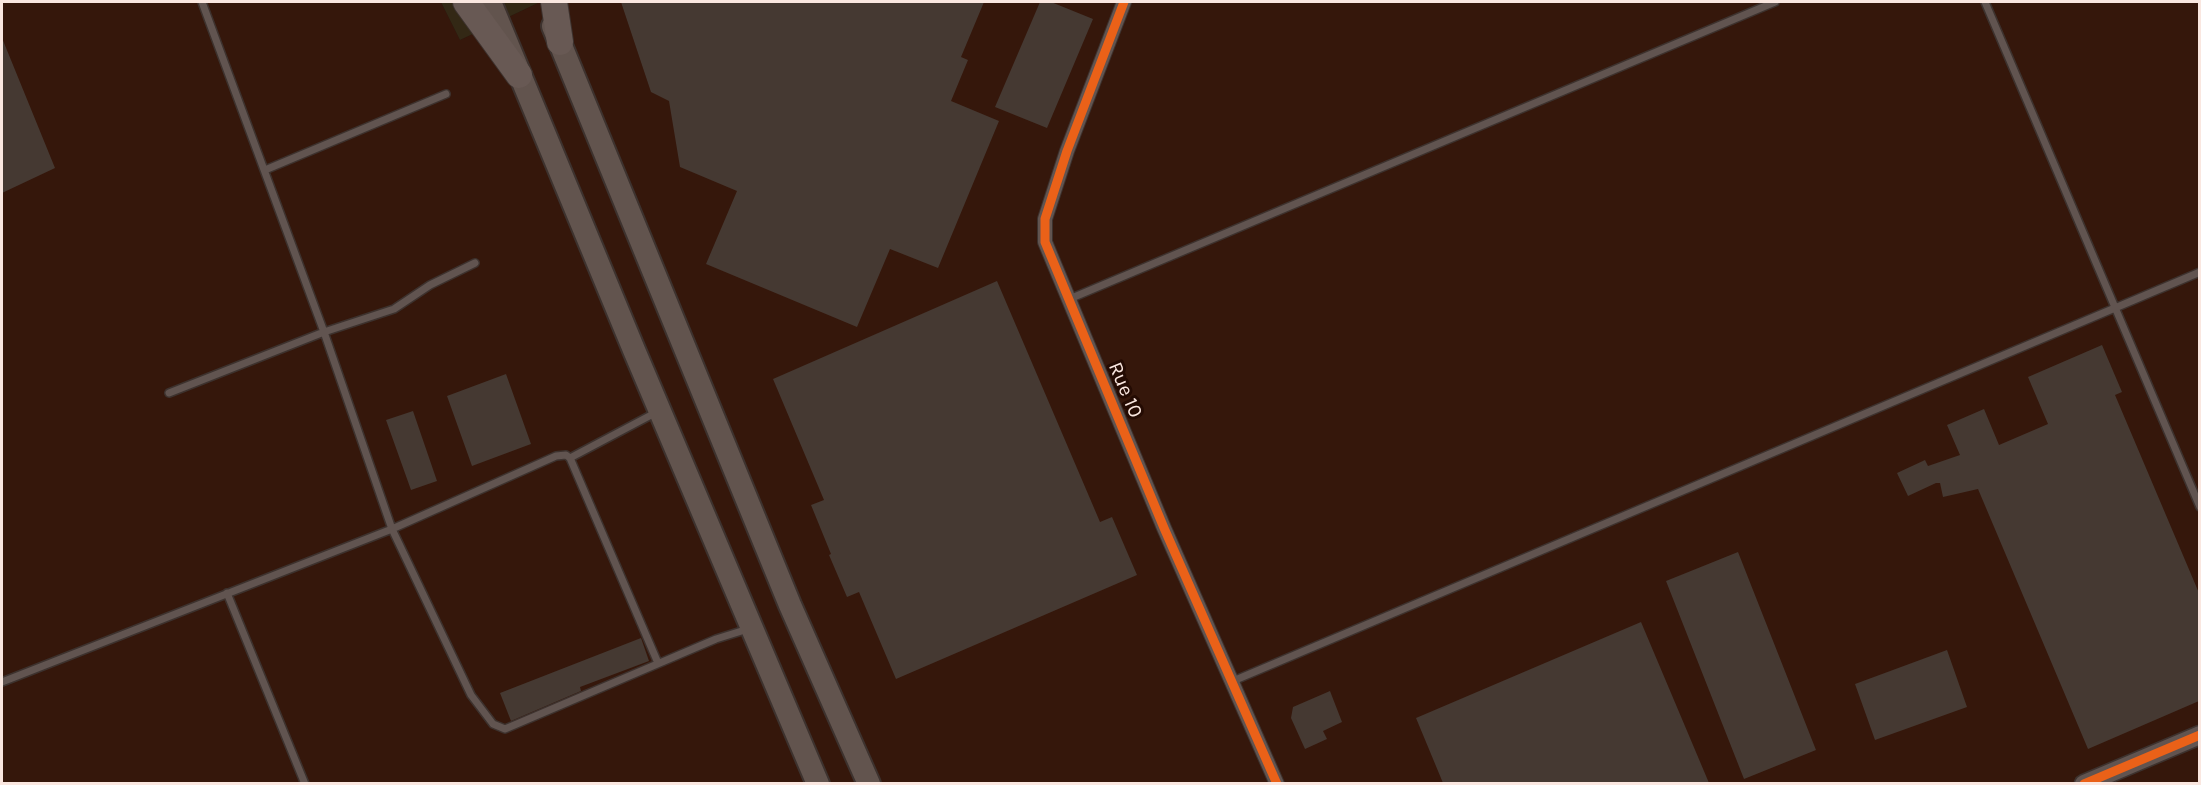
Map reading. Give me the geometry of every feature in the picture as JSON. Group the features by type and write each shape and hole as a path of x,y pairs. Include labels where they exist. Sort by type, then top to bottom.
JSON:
{"highway":[{"path":"466,2 519,75"},
{"path":"554,2 560,42"}],"main road":[{"path":"490,2 659,411 818,783"},
{"path":"543,2 781,583 870,783"}],"street":[{"name":"Rue 10","path":"1124,2 1067,151 1045,219 1045,242 1067,300 1277,783"},
{"path":"2084,783 2199,735"}],"lane":[{"path":"202,2 324,332 392,529 471,695 498,727 505,729 658,663 751,628"},
{"path":"1067,300 1775,2"},
{"path":"1985,2 2117,307 2199,507"},
{"path":"265,170 446,94"},
{"path":"169,393 324,332 394,309 430,285 475,263"},
{"path":"1233,681 2199,272"},
{"path":"570,458 659,411"},
{"path":"2,682 392,529 556,456 566,455 570,458 658,663"},
{"path":"227,593 305,783"}],"shaded area":[{"path":"2,2 441,2 460,40 540,2 2199,2 2199,783 2,784"},
{"path":"441,2 540,2 460,40"}],"building":[{"path":"621,2 984,2 961,57 968,60 951,101 999,121 938,268 890,249 857,327 706,264 737,191 680,167 669,101 651,92"},
{"path":"1040,2 1051,2 1093,19 1047,128 995,107"},
{"path":"2,38 55,168 2,193"},
{"path":"997,281 1100,522 1112,517 1137,575 896,679 859,592 847,597 829,555 831,554 811,505 824,500 773,379"},
{"path":"2102,345 2122,392 2115,395 2199,593 2199,701 2088,749 1978,489 1943,497 1940,483 1936,483 1908,496 1897,473 1925,460 1928,466 1960,455 1947,425 1984,409 1999,445 2048,424 2028,377"},
{"path":"506,374 531,444 472,466 447,396"},
{"path":"413,411 437,481 411,490 386,420"},
{"path":"1738,552 1816,750 1744,779 1666,581"},
{"path":"1641,622 1709,783 1443,783 1416,718"},
{"path":"641,638 649,661 580,687 581,691 511,721 500,693"},
{"path":"1947,650 1967,707 1875,740 1855,684"},
{"path":"1330,691 1342,722 1323,731 1327,739 1305,749 1291,718 1293,707"}],"cycle path":[{"path":"1124,2 1067,151 1045,219 1045,242 1164,528 1277,784"},
{"path":"2084,784 2200,735"}]}
